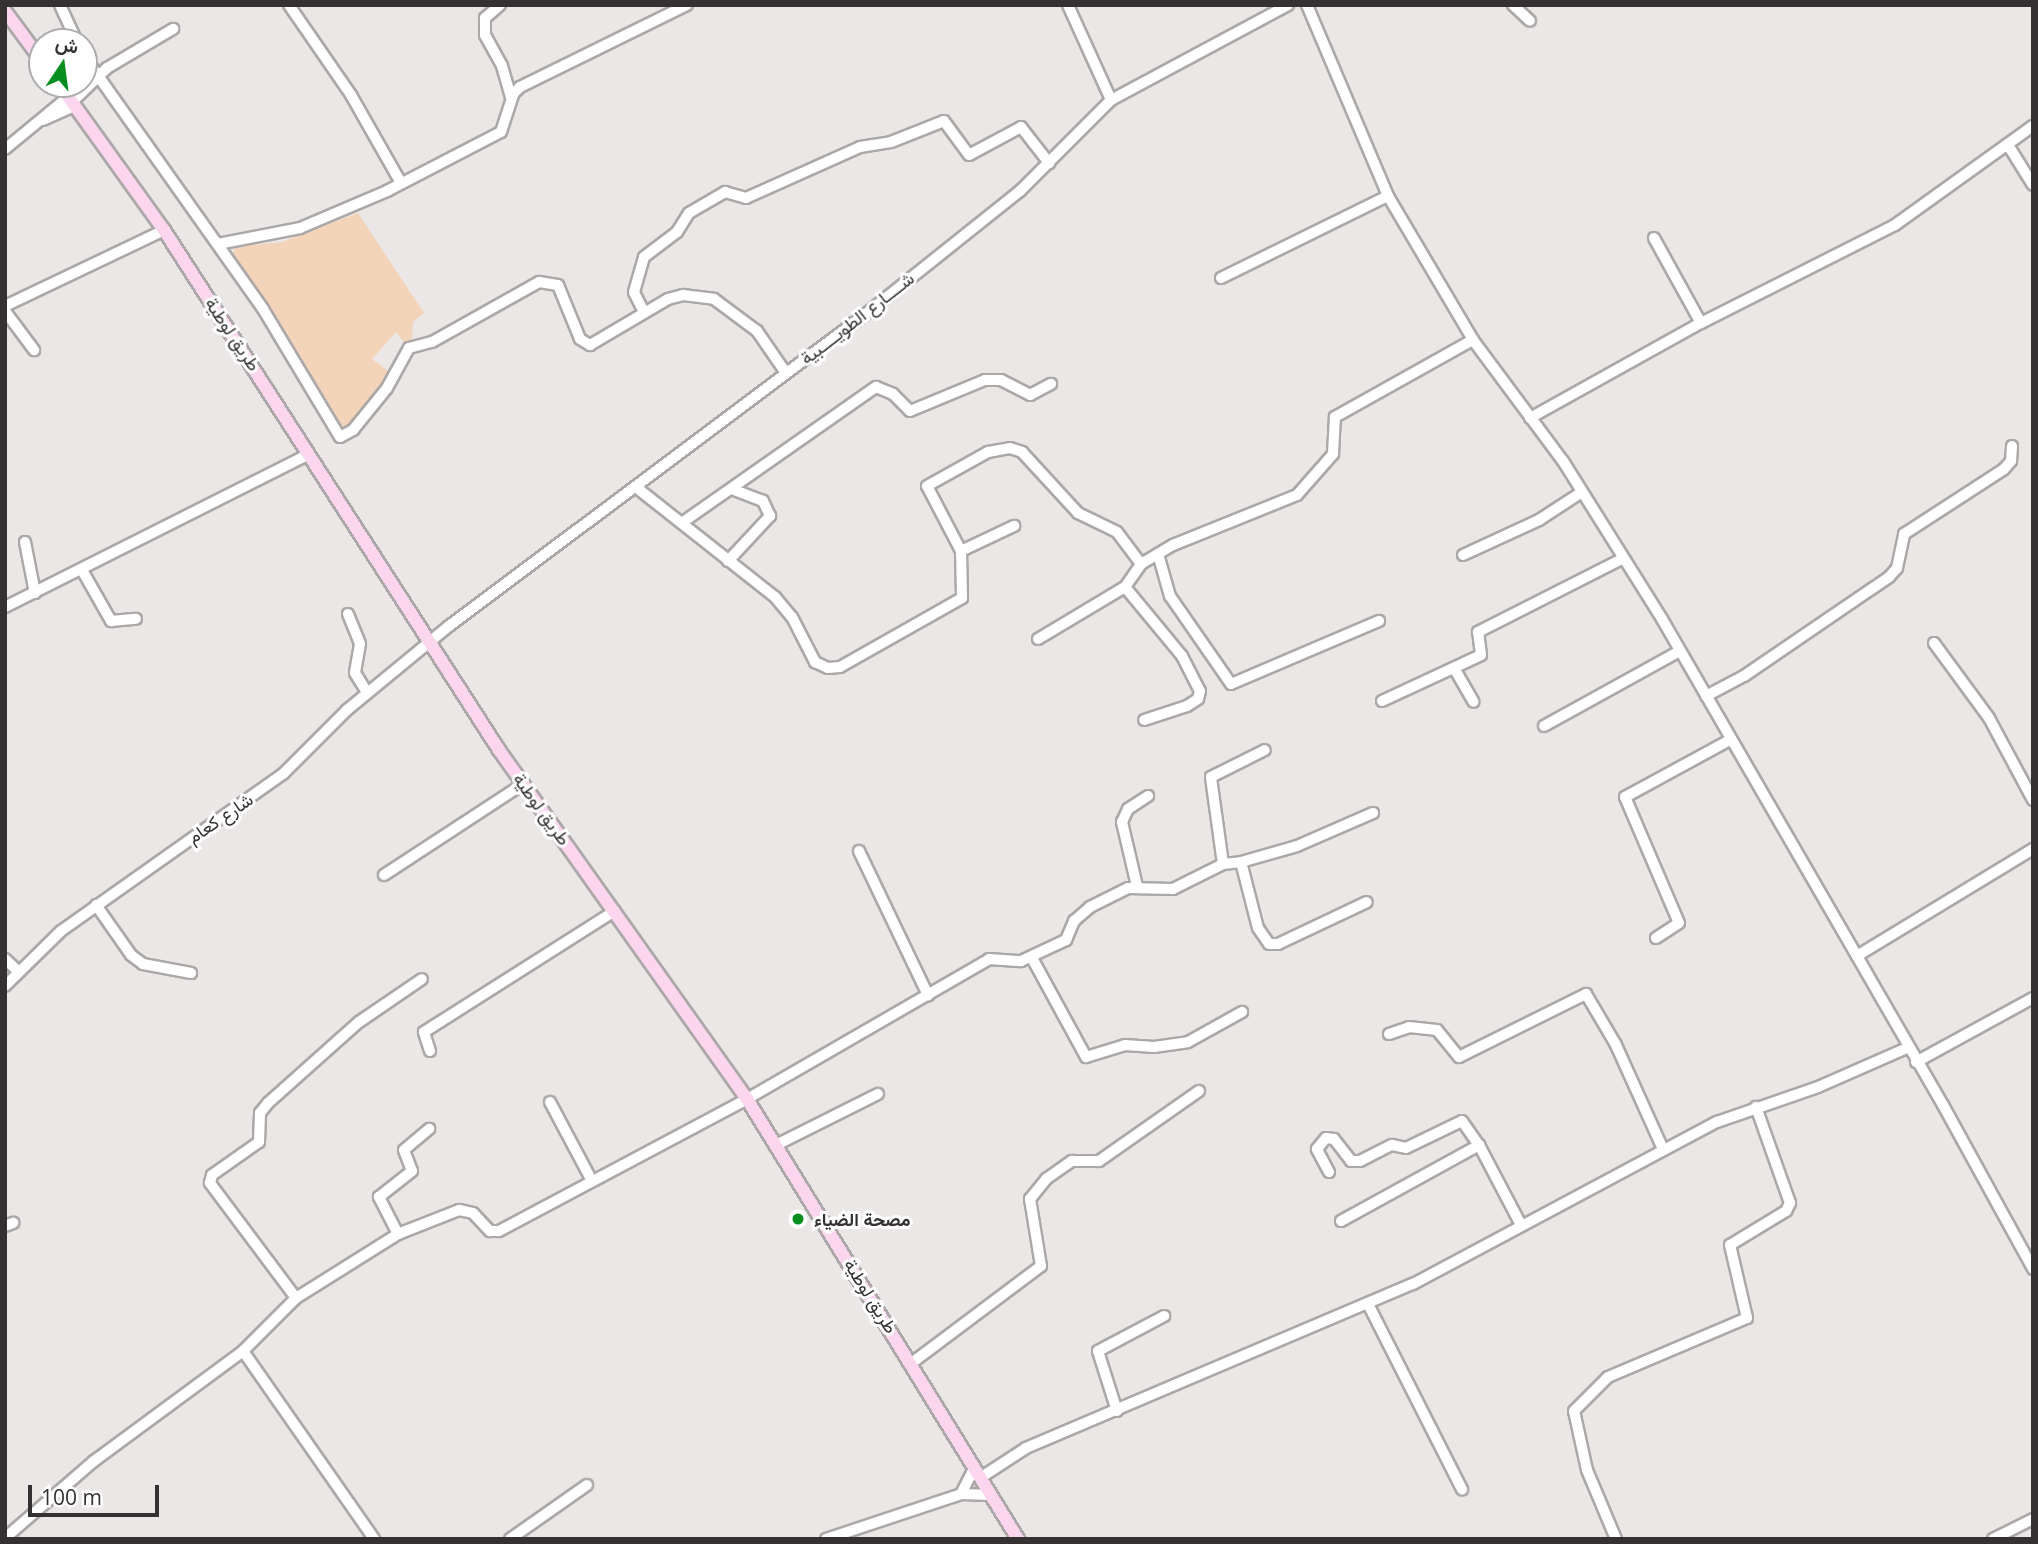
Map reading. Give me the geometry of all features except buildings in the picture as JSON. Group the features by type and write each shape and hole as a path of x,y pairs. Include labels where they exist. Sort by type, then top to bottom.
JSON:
{"main road":[{"path":"5,11 28,42"},
{"name":"طريق لوطية","path":"68,98 164,230 523,784 747,1099 913,1362 1018,1539"}],"street":[{"path":"61,5 71,28"},
{"path":"289,5 351,95 401,183"},
{"path":"500,5 485,18 485,35 502,66 511,98"},
{"path":"218,244 300,228 401,183 501,132 511,98 528,82 687,5"},
{"path":"1068,5 1111,100"},
{"name":"شــــارع الطويــــبية","path":"430,642 786,373 1049,163 1111,100 1288,5"},
{"path":"1307,5 1388,196 1473,340 1582,492 1680,650 1909,1047 2033,1269"},
{"path":"1513,5 1530,21"},
{"path":"98,79 129,53 173,29"},
{"path":"98,81 218,244 342,438 387,388 409,348 432,342 539,282 558,285 586,344 597,343 644,312 683,295 714,299 757,331 786,373"},
{"path":"5,149 76,98"},
{"path":"644,312 634,292 644,257 677,232 689,213 725,192 746,198 860,147 891,142 944,121 969,155 1021,127 1049,163"},
{"path":"1530,418 1701,323 1895,225 2033,127"},
{"path":"2008,145 2033,185"},
{"path":"1221,278 1388,196"},
{"path":"34,350 5,309 164,230"},
{"path":"1654,238 1701,323"},
{"path":"1038,639 1125,587 1141,564 1157,554 1190,536 1297,495 1333,454 1335,417 1473,340"},
{"path":"683,522 876,387 893,394 910,411 985,380 1001,380 1030,395 1051,384"},
{"path":"1706,696 1744,676 1889,577 1897,568 1904,534 2004,469 2011,461 2012,446"},
{"path":"637,488 683,522 784,606 808,652 828,668 840,667 962,598 961,551 927,486 988,452 1010,448 1022,452 1078,513 1117,532 1141,564"},
{"path":"5,607 309,454"},
{"path":"728,561 770,516 763,502 731,489"},
{"path":"1463,555 1539,520 1582,492"},
{"path":"961,551 1014,526"},
{"path":"25,542 35,593"},
{"path":"1157,554 1170,596 1231,684 1379,621"},
{"path":"1382,701 1481,655 1478,632 1622,559"},
{"path":"82,570 111,621 136,619"},
{"path":"1125,587 1182,656 1200,691 1198,699 1186,706 1144,720"},
{"path":"348,614 360,645 355,673 367,692"},
{"name":"شارع كعام","path":"5,986 96,905 284,773 367,692 430,642"},
{"path":"1934,643 1989,718 2033,800"},
{"path":"1544,726 1680,650"},
{"path":"1454,668 1474,702"},
{"path":"1656,939 1679,923 1625,797 1730,740"},
{"path":"1223,864 1211,776 1265,750"},
{"path":"384,875 523,784"},
{"path":"1137,886 1122,822 1128,809 1148,796"},
{"path":"5,1538 94,1461 243,1351 296,1298 398,1234 458,1210 473,1213 496,1232 747,1099 995,956 1021,961 1066,940 1074,921 1090,907 1137,886 1173,889 1223,864 1241,862 1297,846 1374,813"},
{"path":"1857,956 2033,849"},
{"path":"859,851 928,995"},
{"path":"1241,862 1258,928 1269,944 1278,944 1367,902"},
{"path":"96,905 131,955 143,964 191,973"},
{"path":"430,1051 424,1032 615,911"},
{"path":"1032,958 1070,1035 1088,1057 1125,1045 1154,1047 1188,1042 1242,1012"},
{"path":"5,959 19,972"},
{"path":"296,1298 210,1183 212,1175 259,1142 260,1113 268,1103 359,1022 422,979"},
{"path":"1390,1034 1409,1027 1437,1030 1460,1057 1586,994 1616,1045 1663,1149"},
{"path":"1916,1062 2033,998"},
{"path":"961,1494 977,1473 1026,1448 1368,1304 1663,1149 1756,1107 1818,1087 1909,1047"},
{"path":"913,1362 1041,1266 1030,1199 1046,1179 1072,1161 1099,1161 1199,1091"},
{"path":"776,1145 878,1094"},
{"path":"550,1102 592,1181"},
{"path":"1616,1539 1587,1470 1574,1411 1608,1377 1747,1318 1749,1311 1730,1244 1786,1210 1790,1203 1756,1107"},
{"path":"1329,1172 1317,1149 1326,1138 1334,1139 1351,1161 1360,1161 1392,1145 1406,1148 1462,1121 1479,1145 1521,1225"},
{"path":"398,1234 379,1197 412,1171 404,1150 429,1129"},
{"path":"1341,1221 1479,1145"},
{"path":"1368,1304 1462,1489"},
{"path":"1117,1410 1097,1351 1164,1316"},
{"path":"243,1351 374,1539"},
{"path":"510,1539 587,1485"},
{"path":"826,1539 961,1494 991,1495"},
{"path":"1993,1539 2033,1518"}],"shaded area":[{"path":"358,213 424,313 413,322 412,338 406,345 396,332 372,359 391,373 342,435 233,253 236,247 282,242"}],"place":[{"name":"مصحة الضياء","path":"798,1219"}]}
